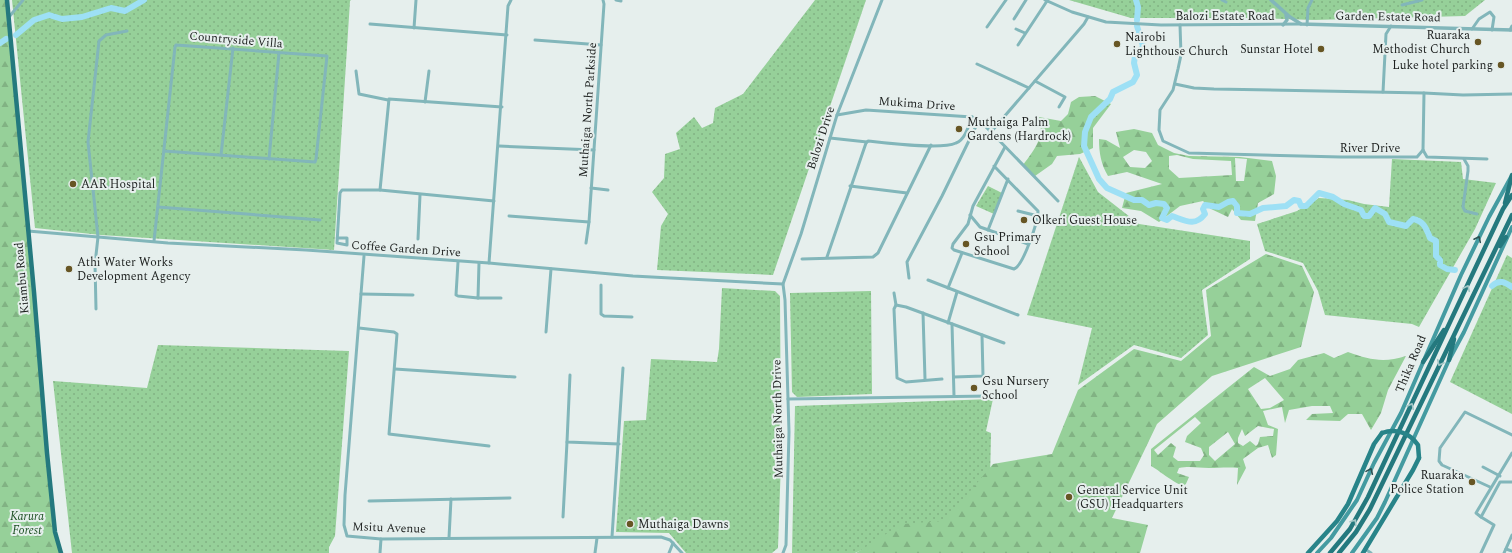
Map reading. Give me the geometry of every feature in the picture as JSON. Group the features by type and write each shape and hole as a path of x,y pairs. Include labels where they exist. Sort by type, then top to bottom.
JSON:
{"highway":[{"name":"Kiambu Road","path":"7,0 46,453 55,532 61,553"},
{"path":"1503,209 1512,175"},
{"name":"Thika Road","path":"1330,553 1350,529 1368,498 1503,209 1512,195"},
{"name":"Thika Road","path":"1339,553 1356,532 1370,509 1512,215"},
{"path":"1494,253 1506,238"},
{"path":"1423,362 1449,325"},
{"path":"1449,360 1457,330"}],"main road":[{"name":"Thika Road","path":"1317,553 1331,538 1357,500 1374,463 1401,414 1464,270 1489,217 1512,175"},
{"path":"1352,553 1377,518 1512,227"},
{"path":"1308,553 1337,522 1346,507 1374,444 1382,433 1391,430 1410,436 1418,445 1418,458 1413,470 1364,551"},
{"path":"1346,507 1346,517"},
{"path":"1377,518 1382,520"}],"street":[{"path":"9,17 23,0"},
{"path":"414,28 416,0"},
{"path":"489,263 502,107 508,6 511,0"},
{"name":"Muthaiga North Parkside","path":"586,243 592,188 604,4 603,0"},
{"path":"616,0 621,1"},
{"name":"Balozi Drive","path":"783,284 801,234 837,115 882,0"},
{"path":"987,27 1006,0"},
{"path":"1014,19 1026,0"},
{"path":"991,132 1084,24 1088,17 1046,0 1018,44"},
{"path":"1222,0 1226,2"},
{"name":"Garden Estate Road","path":"1271,0 1286,14 1301,24 1307,25 1511,30"},
{"path":"1307,25 1308,8 1312,0"},
{"path":"1402,5 1422,0"},
{"path":"1472,29 1478,19 1490,12 1494,18 1492,30"},
{"path":"1283,25 1287,20 1286,14"},
{"name":"Balozi Estate Road","path":"1088,17 1106,22 1180,25 1301,24"},
{"path":"370,24 507,35"},
{"path":"1180,25 1181,55 1175,84 1201,88 1463,95 1512,94"},
{"path":"1379,26 1386,34"},
{"path":"1383,92 1386,34 1391,26"},
{"path":"1511,30 1512,26"},
{"path":"1016,29 1025,34"},
{"path":"96,310 95,264 98,238 88,142 99,41 106,34 126,30"},
{"path":"535,40 601,45"},
{"name":"Countryside Villa","path":"154,241 176,46 179,44 327,56 315,161 268,159"},
{"path":"221,155 233,48"},
{"path":"164,151 268,159 279,53"},
{"path":"977,64 1029,88"},
{"path":"356,71 359,94 388,100 502,107"},
{"path":"425,102 429,71"},
{"path":"1035,81 1065,97 1059,107"},
{"name":"River Drive","path":"1175,84 1159,113 1159,130 1163,141 1189,153 1417,157 1423,150"},
{"path":"1424,93 1423,150 1429,158 1487,159"},
{"path":"380,190 388,100"},
{"name":"Mukima Drive","path":"837,115 866,110 972,117 979,120 1058,201"},
{"path":"830,138 931,146 957,143 965,134 972,117"},
{"path":"909,278 907,262 942,196 979,120"},
{"path":"827,257 850,186 865,145 868,142"},
{"path":"499,146 594,150"},
{"path":"802,259 827,257 873,257 878,253 931,146"},
{"path":"994,166 1036,208 1038,216 1028,244 1018,266 1014,269 962,253 954,250 952,246 964,231 970,215 994,166 1005,147"},
{"path":"1464,159 1468,170 1463,208 1476,214"},
{"path":"988,230 1008,179"},
{"path":"93,189 118,186"},
{"path":"850,186 907,193"},
{"path":"592,188 608,190"},
{"path":"337,238 340,193 342,190 380,190 494,201"},
{"path":"418,239 420,195"},
{"path":"158,207 320,220"},
{"path":"1018,211 1038,216"},
{"path":"970,215 977,225 1028,244"},
{"path":"509,216 589,222"},
{"name":"Coffee Garden Drive","path":"28,231 98,238 306,250 364,256 489,263 551,269 783,284"},
{"path":"948,288 962,253"},
{"name":"Msitu Avenue","path":"364,256 345,495 344,531 348,537 381,539 661,537 673,543"},
{"path":"458,262 456,295 478,298 501,298"},
{"path":"478,298 479,263"},
{"path":"546,332 551,269"},
{"path":"928,280 1018,315"},
{"name":"Muthaiga North Drive","path":"783,284 788,399 789,483 786,545 783,553"},
{"path":"601,285 601,314 604,316 632,317"},
{"path":"894,292 896,305 894,308 897,378 906,382 925,379 942,379"},
{"path":"954,396 950,324 958,292"},
{"path":"361,294 413,295"},
{"path":"896,305 923,313 1004,343"},
{"path":"923,313 925,379"},
{"path":"358,328 397,333 390,434 489,446"},
{"path":"954,377 983,376 982,335"},
{"path":"612,538 623,368"},
{"path":"395,369 515,377"},
{"path":"563,517 570,375"},
{"path":"788,399 989,396"},
{"path":"1490,487 1442,465 1439,458 1440,448 1465,412 1512,435"},
{"path":"567,442 619,444"},
{"path":"1481,517 1512,453"},
{"path":"1483,467 1500,476"},
{"path":"1481,553 1494,525 1476,513 1490,487 1498,481 1512,482"},
{"path":"369,501 510,498"},
{"path":"449,538 451,499"},
{"path":"1504,553 1512,535"},
{"path":"595,553 597,538"},
{"path":"380,553 381,539"},
{"path":"668,553 673,543 682,553"},
{"path":"1506,549 1512,552"},
{"path":"1364,551 1371,553"}],"green space":[{"name":"Karura Forest","path":"0,0 7,0 55,525 60,553 0,553"},
{"path":"12,0 351,0 334,250 101,235 35,228"},
{"path":"815,0 866,0 773,275 657,270 661,226 668,214 652,192 664,178 665,154 680,149 676,133 694,117 702,128 713,123 715,108 743,94"},
{"path":"1069,0 1485,0 1465,16 1314,20 1255,18 1131,18"},
{"path":"1095,96 1111,104 1093,128 1093,148 1080,154 1057,156 1052,164 1035,176 1023,165 1035,148 1040,137 1041,124 1039,117 1061,121 1068,114 1071,102 1079,97"},
{"path":"1134,129 1152,133 1158,145 1174,153 1189,156 1240,157 1272,161 1276,176 1274,194 1258,203 1255,221 1241,220 1232,209 1228,217 1211,209 1203,201 1180,206 1159,222 1141,211 1122,208 1126,193 1162,184 1127,172 1108,176 1101,158 1099,139 1106,140 1120,148 1116,132","holes":["1134,150 1146,152 1152,161 1145,168 1130,167 1123,157","1177,155 1193,159 1231,161 1232,175 1179,178 1169,169 1169,156","1235,158 1247,159 1244,181 1236,181"]},
{"path":"1079,157 1098,192 1139,224 1250,241 1250,259 1202,290 1208,335 1181,358 1134,345 1078,385 1092,328 1027,315"},
{"path":"1392,159 1461,162 1463,179 1496,183 1475,229 1419,327 1412,324 1325,315 1318,291 1303,263 1265,251 1257,224 1297,211 1319,198 1348,200 1364,204 1389,207"},
{"path":"988,186 1002,193 994,214 976,206"},
{"path":"1266,254 1302,266 1314,292 1301,347 1212,376 1157,424 1112,518 1148,525 1140,553 856,553 902,524 945,521 993,464 1052,454 1078,390 1134,349 1181,361 1211,336 1206,290"},
{"path":"1507,255 1512,258 1512,414 1450,382"},
{"path":"722,288 775,291 780,296 781,461 778,548 772,553 686,553 669,533 616,532 624,421 646,420 651,359 717,362"},
{"path":"871,291 872,394 797,397 792,392 790,293"},
{"path":"158,345 349,351 335,536 329,547 329,553 72,553 53,381 147,388"},
{"path":"1348,352 1377,360 1406,356 1388,390 1381,413 1371,430 1362,414 1348,414 1340,421 1306,420 1312,414 1333,413 1330,406 1312,406 1289,410 1285,423 1282,407 1263,411 1268,425 1278,429 1276,455 1272,458 1268,445 1258,448 1243,459 1246,468 1237,485 1238,468 1179,468 1177,473 1189,477 1185,486 1173,481 1151,466 1151,449 1254,367 1270,376 1290,369 1298,360 1324,353 1334,358","holes":["1265,378 1284,400 1270,408 1261,409 1248,389","1195,417 1201,423 1187,436 1185,442 1201,448 1204,455 1200,461 1178,461 1173,457 1176,447 1171,443 1158,455 1154,450","1258,426 1274,429 1273,436 1260,437 1256,446 1250,441 1243,446 1238,443 1238,438 1242,429 1245,436","1228,432 1235,444 1215,461 1209,455 1209,447"]},
{"path":"993,399 986,431 991,433 989,533 886,539 855,553 792,553 795,406"}],"waterway":[{"path":"16,35 34,20 49,15 62,19 82,17 111,8 125,11 144,0"},
{"path":"1136,0 1138,7 1137,20"},
{"path":"1137,26 1143,46 1139,54 1135,56 1134,63 1137,75 1133,82 1113,92 1110,99 1091,117 1085,132 1084,146 1099,179 1107,188 1134,200 1142,200 1149,205 1156,203 1164,204 1167,208 1162,218 1167,220 1172,216 1190,222 1198,220 1205,214 1203,209 1205,205 1219,207 1233,201 1237,206 1237,213 1250,214 1263,208 1286,206 1294,200 1299,201 1301,206 1306,206 1319,193 1333,197 1344,204 1361,210 1364,216 1369,216 1375,208 1385,214 1389,222 1406,226 1413,219 1420,221 1426,228 1430,238 1436,241 1436,256 1440,260 1440,265 1447,269 1455,270"},
{"path":"0,43 6,39"},
{"path":"1492,286 1497,282 1502,282 1512,287"}],"place":[{"name":"Ruaraka Methodist Church","path":"1478,42"},
{"name":"Nairobi Lighthouse Church","path":"1117,44"},
{"name":"Sunstar Hotel","path":"1321,49"},
{"name":"Luke hotel parking","path":"1501,65"},
{"name":"Muthaiga Palm Gardens (Hardrock)","path":"959,129"},
{"name":"AAR Hospital","path":"73,184"},
{"name":"Olkeri Guest House","path":"1024,220"},
{"name":"Gsu Primary School","path":"966,244"},
{"name":"Athi Water Works Development Agency","path":"69,269"},
{"name":"Gsu Nursery School","path":"974,388"},
{"name":"Ruaraka Police Station","path":"1472,482"},
{"name":"General Service Unit (GSU) Headquarters","path":"1069,497"},
{"name":"Muthaiga Dawns","path":"630,524"}]}
